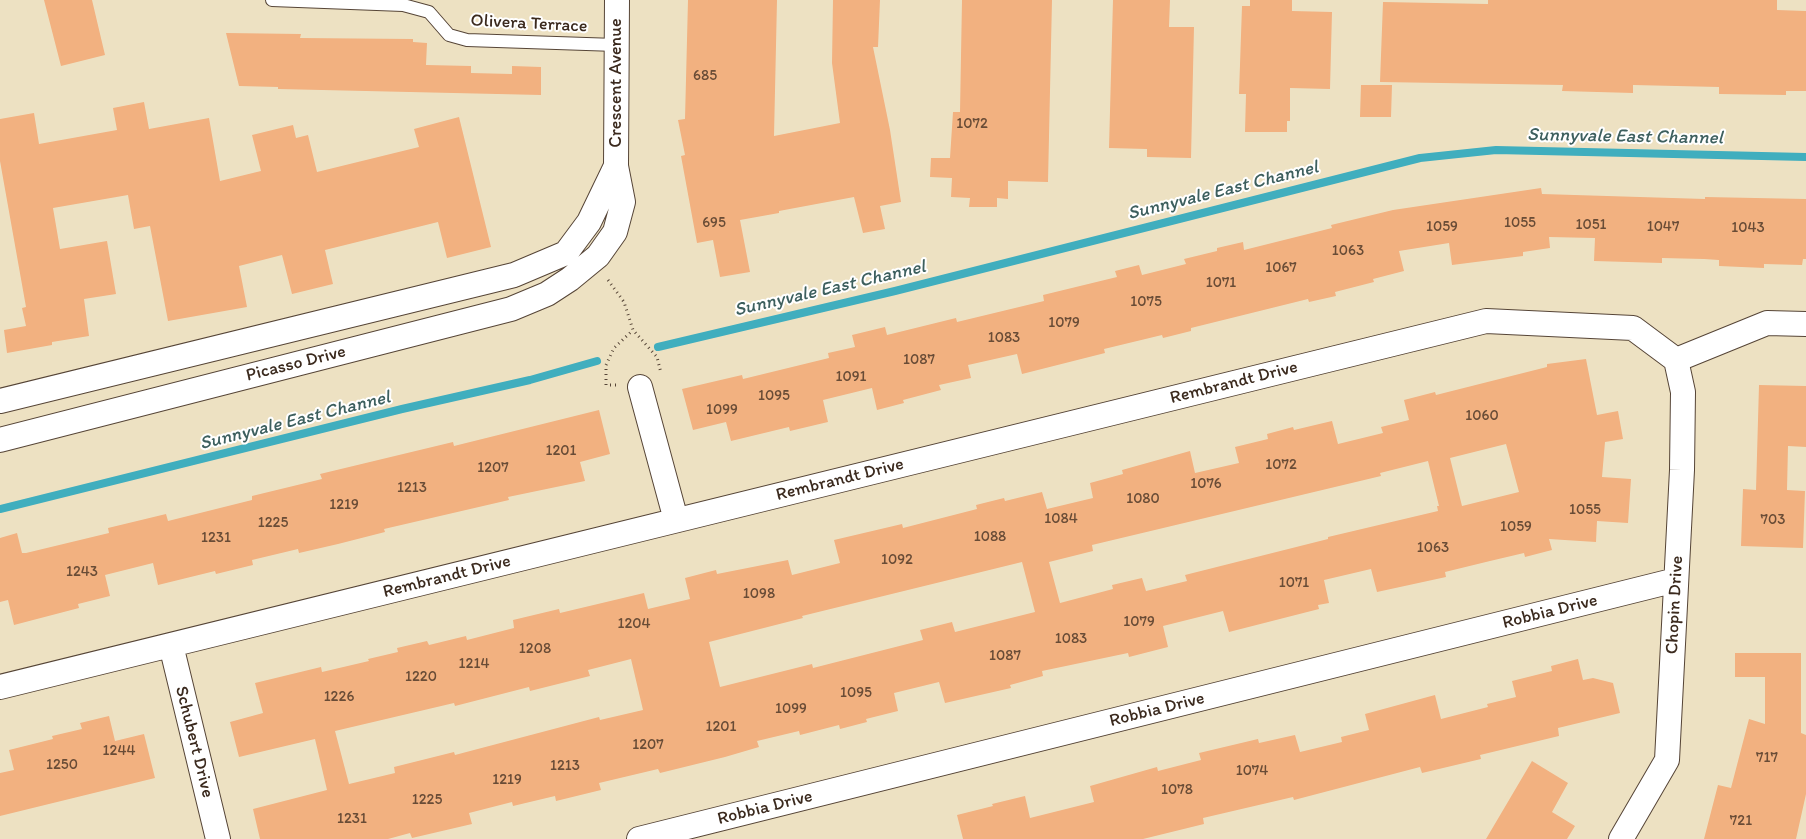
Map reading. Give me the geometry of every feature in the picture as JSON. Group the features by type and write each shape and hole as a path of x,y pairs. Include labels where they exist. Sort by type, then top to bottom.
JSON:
{"street":[{"name":"Crescent Avenue","path":"584,269 598,256 615,232 623,202 616,166 617,0"},
{"name":"Crescent Avenue","path":"566,253 589,222 616,166"},
{"name":"Picasso Drive","path":"0,401 514,275 566,253"},
{"name":"Picasso Drive","path":"0,440 511,309 547,294 584,269"},
{"name":"Rembrandt Drive","path":"0,686 1486,321 1633,328 1676,360"},
{"path":"1676,360 1767,323 1806,324"},
{"name":"Chopin Drive","path":"1620,839 1667,760 1682,470 1683,392 1676,360"},
{"path":"640,387 676,520"},
{"name":"Robbia Drive","path":"647,838 1676,580"},
{"name":"Schubert Drive","path":"171,644 218,839"}],"lane":[{"name":"Olivera Terrace","path":"272,0 402,5 429,12 449,35 467,40 616,45"}],"path":[{"path":"584,269 608,280 624,302 632,330 657,357 662,376 640,387 606,385 606,365 614,348 632,330"}],"building":[{"path":"44,0 92,0 105,55 61,66"},
{"path":"688,0 777,0 774,136 840,123 832,63 833,0 880,0 878,47 873,47 890,130 901,202 880,206 885,229 863,233 854,197 740,220 750,272 720,277 713,240 697,243 681,156 685,155 678,120 685,119"},
{"path":"962,0 1052,0 1048,182 1008,181 1008,199 997,198 997,207 969,207 970,198 951,197 952,178 930,177 931,158 950,158 953,112 960,112"},
{"path":"1113,0 1170,0 1169,27 1194,27 1191,158 1147,157 1147,149 1109,148"},
{"path":"1250,0 1292,0 1292,11 1332,12 1330,89 1290,88 1290,121 1287,121 1287,132 1245,132 1246,94 1239,94 1242,6 1250,6"},
{"path":"1488,0 1777,0 1777,10 1806,11 1806,91 1786,91 1786,95 1719,94 1719,87 1633,85 1633,93 1562,91 1563,85 1380,82 1383,2 1488,4"},
{"path":"226,33 301,34 300,38 413,39 413,42 427,43 426,65 471,66 471,73 512,74 512,66 541,67 541,95 278,89 278,87 239,86"},
{"path":"1361,85 1392,85 1391,117 1360,117"},
{"path":"144,102 149,129 209,118 220,181 261,171 252,135 293,125 296,138 308,135 317,172 419,147 414,129 459,117 491,247 447,258 438,222 325,250 333,284 292,294 282,255 239,266 247,307 168,321 150,226 134,229 128,195 53,208 60,249 107,241 116,294 84,299 89,336 52,342 52,345 7,353 4,330 26,326 22,308 26,307 0,161 0,119 34,113 39,144 117,130 113,108"},
{"path":"1541,188 1542,194 1705,199 1705,197 1806,199 1806,259 1803,259 1802,265 1764,264 1764,268 1719,266 1719,260 1704,259 1662,258 1662,263 1594,261 1595,238 1549,237 1550,248 1523,252 1523,256 1452,265 1449,243 1399,251 1404,271 1373,279 1374,282 1335,292 1336,296 1309,302 1308,299 1191,328 1191,331 1163,338 1162,335 1104,349 1105,353 1022,374 1017,354 968,365 971,378 939,385 941,390 903,400 904,403 877,410 872,388 823,400 828,422 790,431 789,427 731,441 726,422 693,430 682,389 742,375 743,379 829,358 828,353 855,347 852,335 885,327 887,335 956,318 957,322 1044,301 1043,295 1117,277 1115,271 1139,265 1142,275 1186,264 1184,259 1243,242 1244,250 1332,228 1331,225 1393,210"},
{"path":"1586,359 1597,415 1618,411 1623,439 1605,442 1602,477 1631,479 1628,523 1597,521 1596,542 1549,539 1552,550 1525,557 1524,553 1490,561 1445,572 1446,577 1377,592 1371,569 1324,580 1329,603 1318,605 1319,609 1229,632 1223,611 1163,626 1168,647 1129,657 1128,653 1042,671 1043,676 1010,685 1011,688 945,703 939,682 894,693 898,711 866,719 867,722 840,729 839,725 800,735 799,731 757,741 759,747 660,773 658,769 599,783 601,790 556,801 555,796 513,806 512,802 469,813 472,824 412,838 410,833 388,839 260,839 253,809 327,790 315,739 239,757 230,722 263,713 255,683 321,667 322,672 369,661 368,659 398,652 397,648 427,641 429,645 466,636 467,640 514,628 513,620 559,609 560,613 644,593 648,609 690,599 685,578 716,570 717,574 788,560 792,575 840,563 834,540 902,524 903,528 977,509 976,505 1004,498 1005,501 1042,492 1047,509 1093,498 1090,483 1123,474 1122,470 1190,451 1195,473 1239,463 1235,447 1268,439 1267,434 1293,427 1294,430 1332,421 1338,444 1383,433 1381,427 1409,420 1404,400 1435,392 1436,395 1547,367 1547,364","holes":["1506,444 1519,492 1462,506 1450,458","1428,461 1439,506 1437,506 1438,511 1328,537 1328,539 1185,575 1187,581 1146,591 1142,578 1112,585 1113,589 1060,603 1049,562 1093,551 1092,545 1381,476 1380,473","1022,562 1035,612 955,632 952,622 920,630 923,640 813,668 812,664 720,687 709,642 803,618 802,616","631,659 643,710 600,720 599,717 455,755 454,752 394,767 395,773 349,784 335,731 454,703 455,706 529,687 530,691 590,676 588,670"]},
{"path":"1759,385 1806,386 1806,447 1788,446 1787,490 1805,491 1803,548 1741,546 1743,489 1756,490"},
{"path":"599,410 610,454 580,462 585,481 508,497 509,500 384,529 385,532 338,544 299,553 298,549 252,560 253,565 216,574 215,571 158,585 153,563 105,575 110,596 78,604 79,608 14,625 8,600 0,602 0,538 17,533 22,553 26,553 109,533 108,528 166,514 168,521 252,500 252,496 322,479 320,474 453,442 454,446"},
{"path":"1735,653 1801,653 1801,733 1806,735 1806,794 1796,839 1704,839 1718,785 1731,788 1749,719 1765,724 1765,677 1735,677"},
{"path":"1578,659 1583,680 1593,678 1613,683 1620,713 1558,728 1559,736 1480,755 1481,759 1422,773 1420,767 1294,800 1293,797 1203,818 1204,824 1143,839 963,839 957,815 993,806 992,804 1025,796 1030,818 1094,802 1090,786 1157,767 1158,771 1201,760 1199,753 1258,739 1259,743 1295,735 1300,752 1342,742 1341,737 1369,730 1365,714 1435,695 1441,719 1488,707 1487,704 1516,697 1512,681 1552,671 1551,666"},
{"path":"109,716 115,741 144,734 155,778 0,816 0,773 14,770 9,750 53,739 52,736 82,729 80,723"},
{"path":"1532,761 1568,783 1552,812 1575,826 1567,839 1486,839"}],"waterway":[{"name":"Sunnyvale East Channel","path":"658,347 895,291 1420,158 1496,150 1806,157"},
{"name":"Sunnyvale East Channel","path":"0,509 402,409 530,380 597,361"}]}
